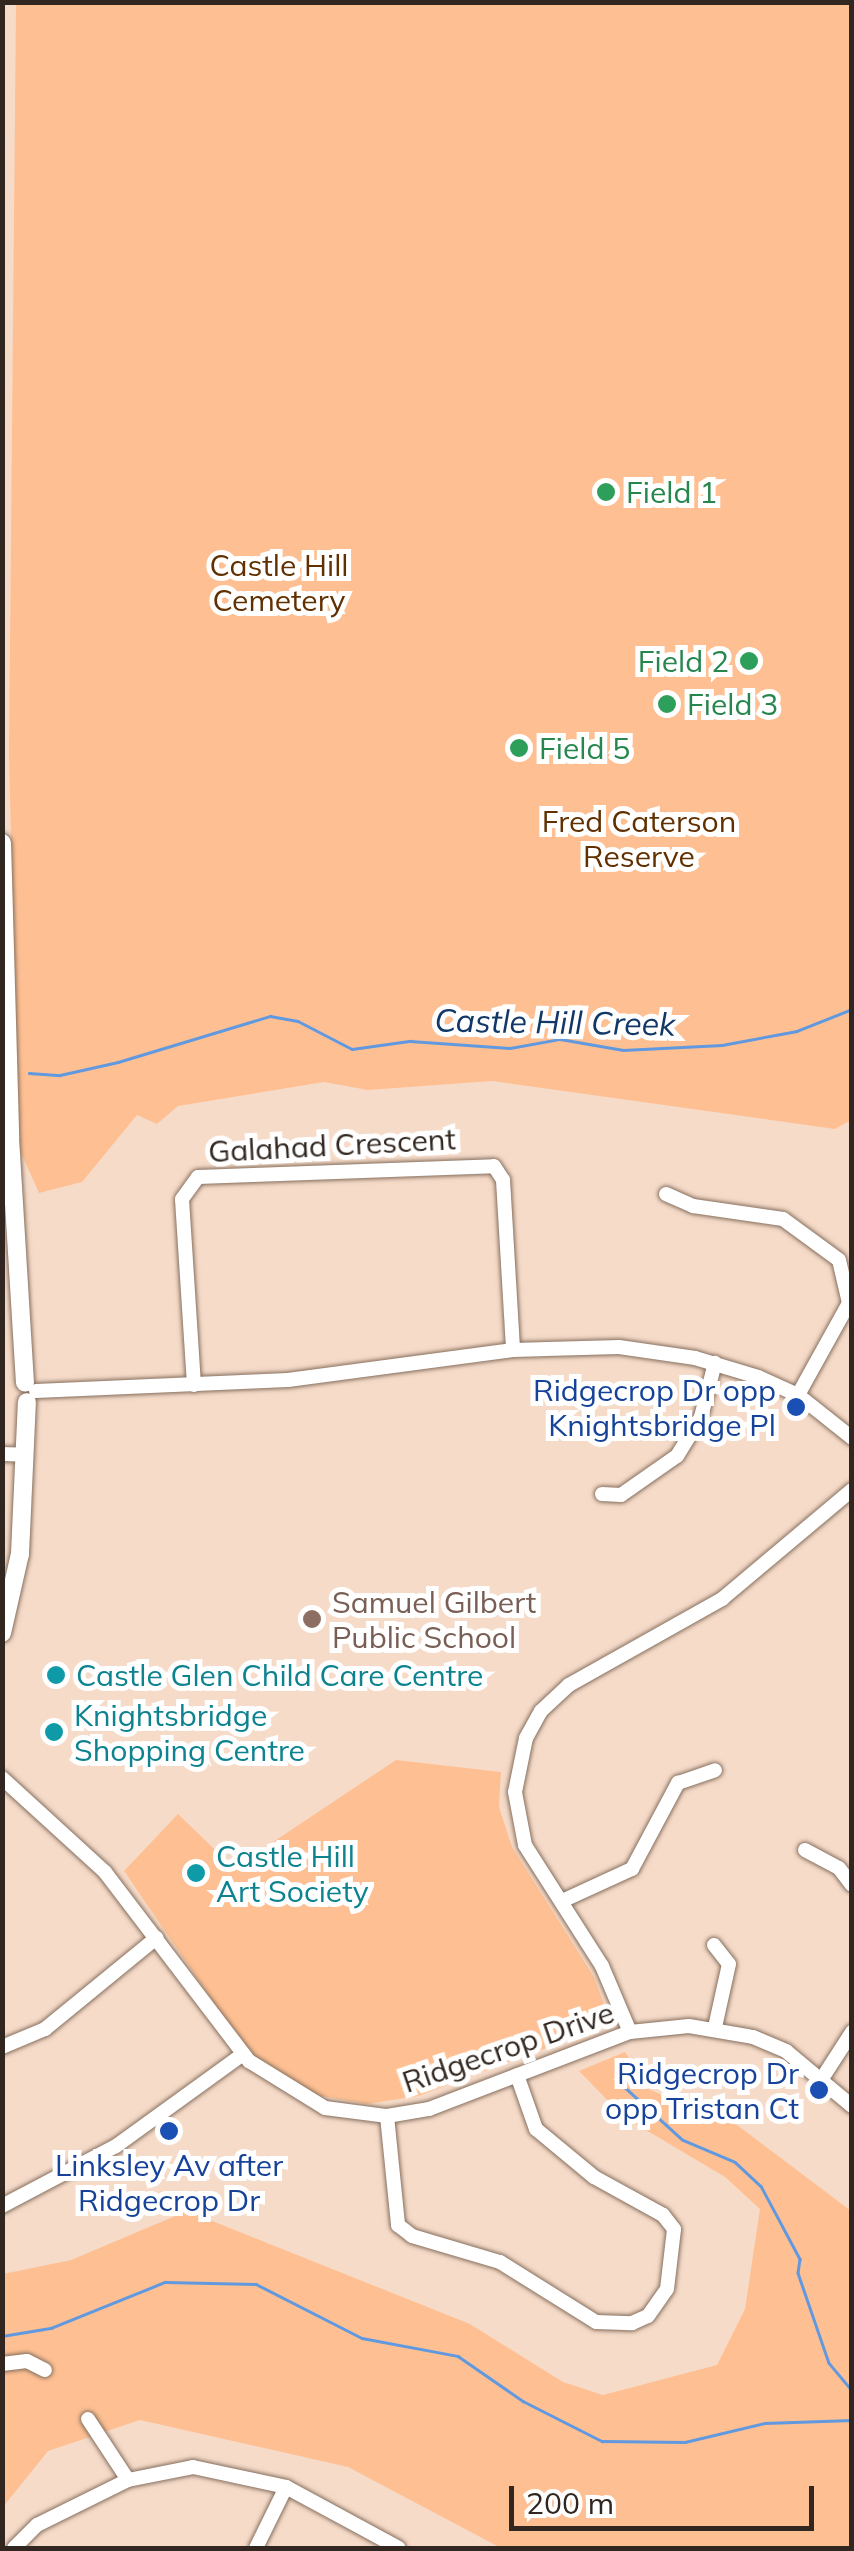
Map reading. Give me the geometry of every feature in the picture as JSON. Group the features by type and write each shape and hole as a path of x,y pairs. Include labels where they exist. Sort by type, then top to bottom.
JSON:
{"main road":[{"path":"2,843 10,1138 29,1392 20,1554 2,1633"}],"street":[{"name":"Galahad Crescent","path":"194,1385 182,1199 198,1177 494,1166 503,1180 513,1350"},
{"path":"666,1194 693,1206 782,1219 838,1260 850,1303 798,1395"},
{"path":"29,1392 288,1380 513,1350 618,1346 715,1364 798,1395 852,1438"},
{"path":"602,1494 622,1495 677,1456 701,1416 715,1364"},
{"path":"2,1454 26,1454"},
{"path":"630,2032 602,1966 526,1845 518,1820 518,1766 541,1711 569,1685 722,1599 852,1490"},
{"path":"562,1901 632,1868 678,1783 715,1770"},
{"name":"Ridgecrop Drive","path":"2,1778 72,1836 244,2054 298,2097 355,2114 388,2116 430,2110 630,2032 715,2028 786,2051 823,2077 852,2106"},
{"path":"805,1850 839,1868 852,1886"},
{"path":"2,2047 46,2029 156,1938"},
{"path":"714,1945 729,1964 715,2028"},
{"path":"823,2077 852,2032"},
{"path":"2,2206 116,2146 244,2054"},
{"path":"388,2116 398,2225 412,2236 500,2262 596,2322 632,2323 648,2316 668,2289 674,2229 663,2215 594,2178 536,2129 517,2076"},
{"path":"2,2364 27,2361 45,2370"},
{"path":"88,2419 128,2480"},
{"path":"14,2548 37,2525 128,2480 193,2467 286,2487 399,2548"},
{"path":"256,2548 286,2487"}],"green space":[{"path":"16,3 851,3 851,1120 835,1129 492,1081 368,1090 324,1082 178,1106 157,1124 137,1115 82,1182 39,1193 18,1146 9,752"},
{"path":"396,1760 501,1772 499,1807 512,1847 594,1977 608,2015 602,2027 418,2096 367,2104 304,2093 251,2057 124,1871 178,1814 234,1868"},
{"path":"625,2052 648,2089 737,2125 851,2211 851,2548 501,2548 348,2467 140,2420 48,2451 3,2507 3,2274 71,2260 187,2211 470,2324 563,2382 603,2395 717,2365 745,2309 760,2209 725,2177 624,2117 579,2071"}],"waterway":[{"name":"Castle Hill Creek","path":"29,1073 60,1075 118,1062 270,1016 298,1021 352,1049 410,1041 510,1048 560,1039 623,1050 722,1045 797,1031 852,1009"},
{"path":"619,2082 683,2140 735,2162 761,2186 800,2259 798,2273 829,2363 852,2390"},
{"path":"2,2336 51,2328 165,2282 256,2284 362,2338 458,2356 523,2401 602,2441 685,2442 765,2423 852,2420"}],"place":[{"name":"Field 1","path":"606,492"},
{"name":"Field 2","path":"749,661"},
{"name":"Field 3","path":"667,704"},
{"name":"Field 5","path":"519,748"},
{"name":"Ridgecrop Dr opp Knightsbridge Pl","path":"796,1407"},
{"name":"Samuel Gilbert Public School","path":"312,1619"},
{"name":"Castle Glen Child Care Centre","path":"56,1675"},
{"name":"Knightsbridge Shopping Centre","path":"54,1732"},
{"name":"Castle Hill Art Society","path":"196,1873"},
{"name":"Ridgecrop Dr opp Tristan Ct","path":"819,2090"},
{"name":"Linksley Av after Ridgecrop Dr","path":"169,2131"}],"park label":[{"name":"Castle Hill Cemetery","path":"279,582"},
{"name":"Fred Caterson Reserve","path":"639,838"}]}
